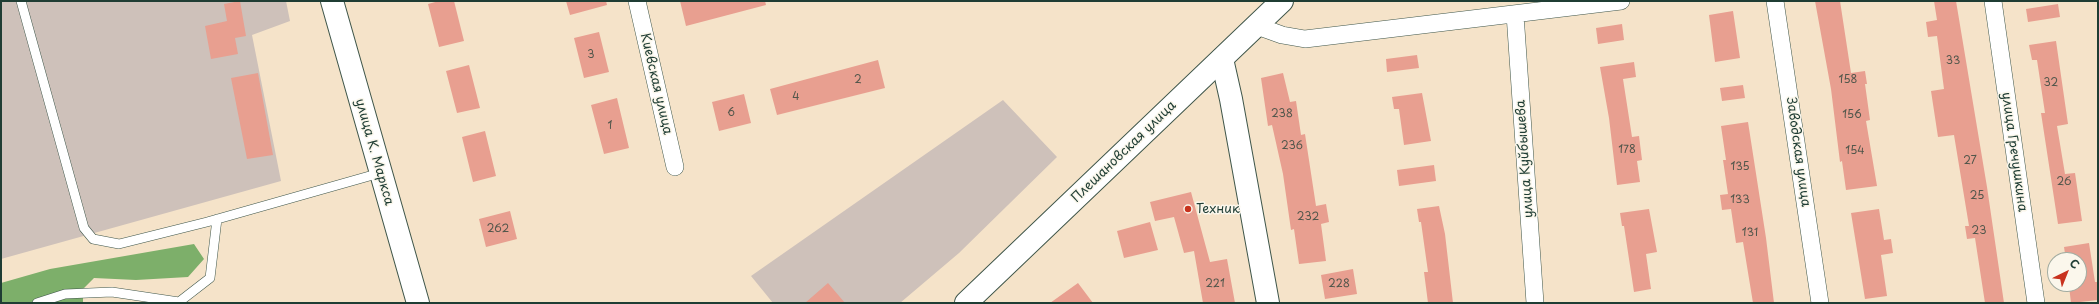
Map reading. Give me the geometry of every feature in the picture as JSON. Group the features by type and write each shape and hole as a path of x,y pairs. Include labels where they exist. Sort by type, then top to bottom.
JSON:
{"street":[{"name":"улица К. Маркса","path":"332,1 418,303"},
{"name":"Киевская улица","path":"637,1 675,167"},
{"name":"Плешановская улица","path":"966,303 1282,1"},
{"path":"1257,26 1305,39 1621,1"},
{"name":"Заводская улица","path":"1775,1 1820,303"},
{"name":"улица Гречушкина","path":"1992,1 2036,303"},
{"name":"улица Куйбышева","path":"1515,14 1534,303"},
{"path":"1222,59 1231,99 1268,303"}],"lane":[{"path":"21,1 84,228 94,239 119,244 218,219 380,173"},
{"path":"37,303 65,294 112,292 179,302 210,278 218,219"}],"shaded area":[{"path":"1,1 286,1 290,21 252,35 281,181 1,259"},
{"path":"1003,100 1057,157 959,253 900,303 773,303 751,276"}],"green space":[{"path":"194,244 204,259 188,277 136,280 94,278 83,289 83,303 1,303 1,283 50,269"}],"building":[{"path":"240,1 246,36 235,38 238,54 211,59 205,26 227,21 224,4"},
{"path":"439,1 454,1 464,41 439,47 428,4"},
{"path":"566,1 606,1 607,5 570,15"},
{"path":"680,1 765,1 766,5 686,26"},
{"path":"1815,1 1840,1 1851,73 1865,71 1867,84 1865,84 1870,120 1866,121 1877,186 1846,190 1842,161 1840,162 1831,89"},
{"path":"1934,1 1956,1 1987,187 2004,303 1985,303 1975,238 1967,239 1965,226 1969,226 1954,135 1938,137 1931,91 1944,89 1937,36 1928,37 1926,22 1937,20"},
{"path":"2058,4 2060,17 2028,22 2026,9"},
{"path":"1733,11 1740,58 1715,62 1709,15"},
{"path":"1622,24 1624,40 1598,44 1596,28"},
{"path":"599,32 609,72 584,78 574,38"},
{"path":"2056,41 2068,124 2057,126 2065,174 2075,173 2082,221 2058,224 2041,113 2045,113 2037,60 2032,60 2029,45"},
{"path":"1417,55 1419,68 1387,72 1386,59"},
{"path":"878,60 885,88 777,115 770,89"},
{"path":"1634,62 1636,77 1623,79 1632,137 1639,136 1642,160 1637,161 1640,182 1617,185 1609,118 1600,67"},
{"path":"469,65 480,108 457,113 446,71"},
{"path":"258,73 273,155 247,159 231,78"},
{"path":"1283,73 1290,102 1296,101 1301,135 1305,134 1316,206 1326,204 1329,222 1321,224 1326,261 1299,264 1294,229 1291,230 1283,174 1272,125 1268,126 1261,78"},
{"path":"1743,85 1745,98 1722,101 1720,88"},
{"path":"1422,93 1431,141 1404,145 1399,109 1394,109 1392,97"},
{"path":"744,94 751,123 719,131 712,102"},
{"path":"617,98 629,148 604,154 591,105"},
{"path":"1748,122 1766,238 1774,303 1753,303 1743,242 1736,243 1731,209 1722,210 1720,195 1728,194 1723,160 1726,160 1721,126"},
{"path":"485,131 496,176 473,182 462,137"},
{"path":"1434,165 1436,181 1399,186 1397,170"},
{"path":"1191,192 1210,262 1227,259 1235,303 1203,303 1194,251 1184,253 1174,217 1155,221 1150,202"},
{"path":"1439,206 1445,234 1453,303 1428,303 1424,272 1428,272 1421,222 1419,222 1417,209"},
{"path":"1649,209 1657,252 1646,254 1651,289 1634,292 1624,226 1622,226 1620,213"},
{"path":"1879,209 1884,240 1891,239 1893,253 1881,255 1887,296 1865,299 1851,213"},
{"path":"510,211 517,239 486,247 479,219"},
{"path":"1150,222 1158,250 1124,258 1117,231"},
{"path":"2089,243 2095,282 2098,282 2098,300 2071,303 2070,292 2087,292 2087,252 2065,252 2064,247"},
{"path":"1353,269 1357,294 1325,299 1321,275"},
{"path":"828,283 845,303 805,303"},
{"path":"1078,283 1093,303 1050,303"}],"place":[{"name":"Техник","path":"1188,209"}]}
